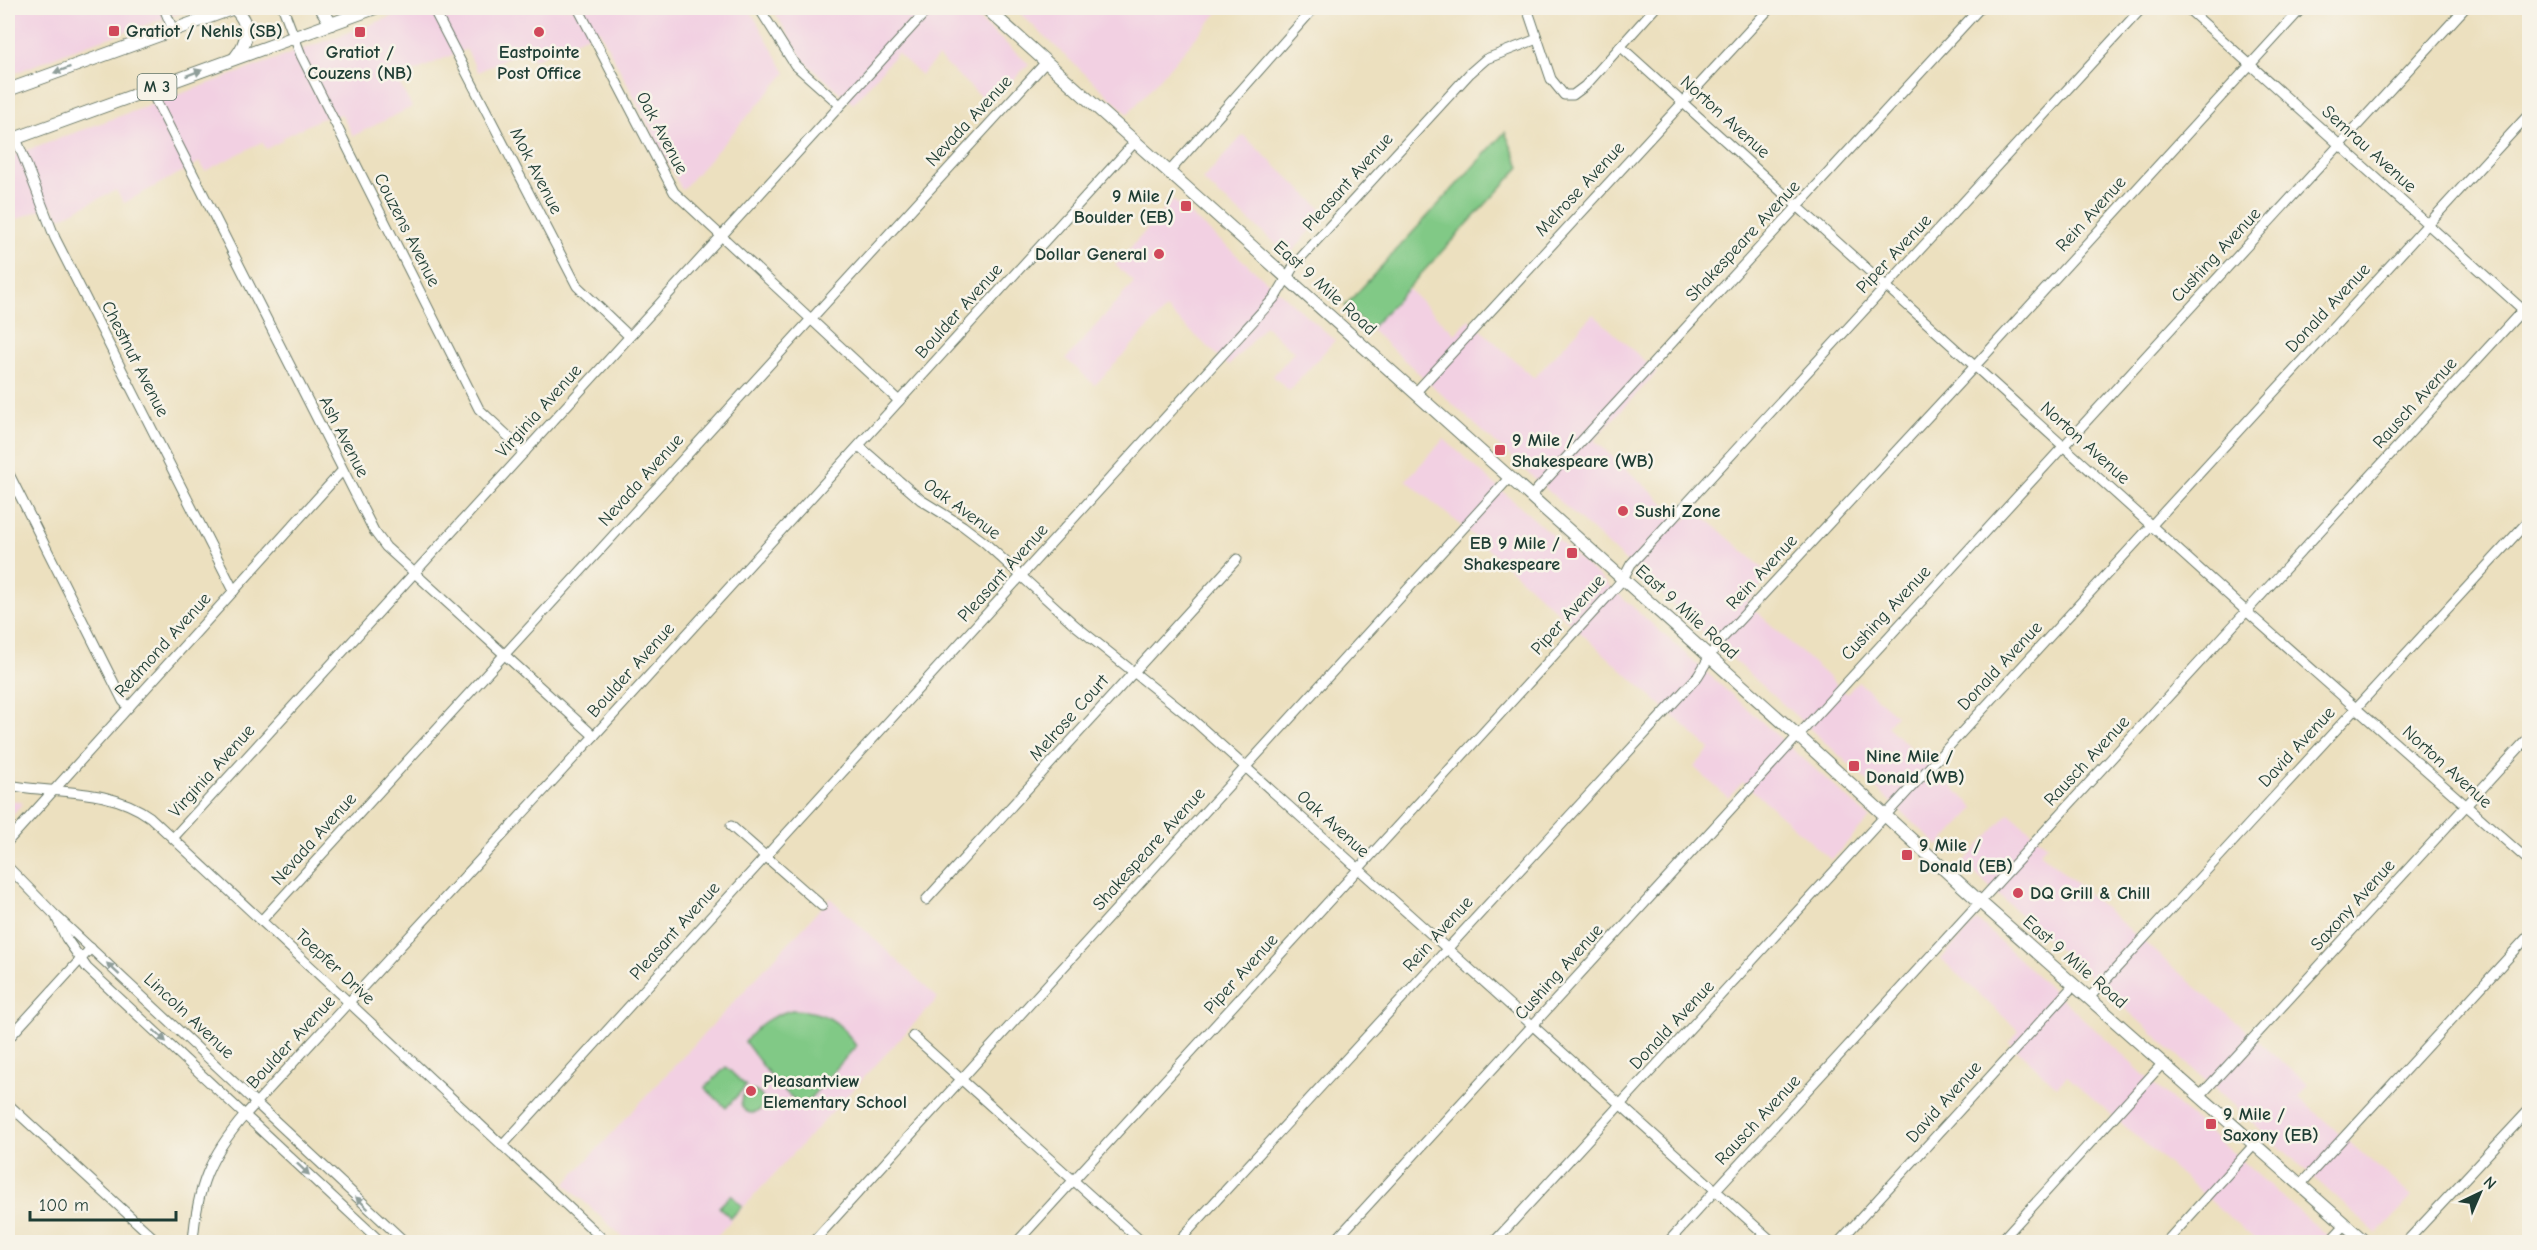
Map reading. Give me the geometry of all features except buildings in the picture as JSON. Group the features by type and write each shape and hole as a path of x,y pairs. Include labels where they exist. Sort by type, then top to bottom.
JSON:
{"main road":[{"path":"8,90 234,8 244,19 247,34 242,49 235,58"},
{"path":"321,8 331,24"},
{"name":"M 3","path":"12,140 375,8"},
{"name":"East 9 Mile Road","path":"986,8 1797,735 1885,817 2365,1242"}],"street":[{"path":"164,8 173,30"},
{"name":"Couzens Avenue","path":"283,8 305,64 479,409 525,452"},
{"name":"Mok Avenue","path":"433,8 577,285 628,336"},
{"name":"Oak Avenue","path":"578,8 674,192 900,401"},
{"path":"759,8 795,64 840,105"},
{"name":"Virginia Avenue","path":"173,838 929,8"},
{"path":"1168,172 1314,8"},
{"path":"1527,8 1545,62 1556,86 1564,95 1573,95 1585,86 1655,8"},
{"name":"Melrose Avenue","path":"1415,393 1770,8"},
{"name":"Shakespeare Avenue","path":"1531,496 1980,8"},
{"name":"Piper Avenue","path":"1017,1242 1623,579 1631,564 2142,8"},
{"name":"Semrau Avenue","path":"2187,8 2428,224 2527,309"},
{"name":"Rein Avenue","path":"1178,1242 1698,676 1718,643 2302,8"},
{"name":"Cushing Avenue","path":"1334,1242 2465,8"},
{"name":"Pleasant Avenue","path":"502,1146 1276,296 1295,264 1478,64 1537,39"},
{"name":"Norton Avenue","path":"1620,46 2529,862"},
{"name":"Nevada Avenue","path":"261,921 1046,62"},
{"name":"Ash Avenue","path":"150,90 374,531 386,547 594,736"},
{"name":"Donald Avenue","path":"1494,1242 2529,113"},
{"name":"Chestnut Avenue","path":"12,140 55,238 234,591"},
{"name":"Boulder Avenue","path":"193,1242 197,1206 211,1161 226,1137 1135,142"},
{"name":"Rausch Avenue","path":"1668,1242 2527,309"},
{"name":"Oak Avenue","path":"859,446 921,500 984,542 1021,578 1191,718 1773,1242"},
{"name":"Redmond Avenue","path":"8,841 342,471"},
{"path":"8,472 123,701 129,707"},
{"name":"Shakespeare Avenue","path":"813,1242 1509,478"},
{"name":"David Avenue","path":"2089,998 2529,519"},
{"name":"Melrose Court","path":"926,900 1237,559"},
{"name":"Saxony Avenue","path":"2200,1096 2529,736"},
{"name":"Toepfer Drive","path":"8,785 57,789 127,803 142,811 606,1242"},
{"path":"731,826 822,906"},
{"name":"Lincoln Avenue","path":"8,867 54,914 405,1242"},
{"name":"Lincoln Avenue","path":"54,914 81,960 381,1242"},
{"path":"2300,1185 2529,934"},
{"path":"8,1039 91,948"},
{"name":"David Avenue","path":"1839,1242 2074,985"},
{"path":"914,1036 1142,1242"},
{"path":"2000,1242 2163,1063"},
{"path":"8,1104 158,1242"},
{"path":"2406,1242 2529,1109"},
{"path":"2166,1242 2254,1145"},
{"path":"2329,1242 2345,1225"}],"shaded area":[{"path":"8,8 196,8 72,50 8,76"},
{"path":"415,8 749,8 786,73 682,190 599,30 533,60 527,48 478,72 466,49 397,79 412,107 353,136 341,114 320,119 282,138 283,140 266,149 262,142 205,171 200,162 124,203 116,190 60,218 52,205 8,223 8,157"},
{"path":"772,8 966,8 1029,64 989,104 938,57 921,75 897,53 853,104 804,61"},
{"path":"1014,8 1222,8 1128,114"},
{"path":"1243,135 1326,213 1289,255 1202,180"},
{"path":"1173,200 1335,340 1289,391 1273,376 1294,352 1265,326 1229,366 1166,309 1095,385 1066,359 1134,282 1115,265"},
{"path":"1408,289 1455,334 1469,319 1534,378 1593,314 1657,372 1594,440 1684,521 1695,509 1771,575 1747,603 1847,694 1858,681 1896,715 1887,726 1975,808 1939,846 1370,329"},
{"path":"1444,439 1870,818 1831,860 1743,782 1728,798 1694,767 1710,749 1471,534 1406,480"},
{"path":"8,799 23,803 8,819"},
{"path":"2009,813 2047,845 2040,852 2309,1085 2298,1097 2412,1197 2377,1234 1963,863"},
{"name":"Pleasantview Elementary School","path":"830,898 938,998 711,1242 628,1242 565,1184"},
{"path":"1977,920 2157,1087 2334,1242 2258,1242 2067,1076 2057,1087 2009,1042 2019,1031 1941,959"}],"green space":[{"path":"1505,132 1520,167 1370,329 1345,306"},
{"path":"792,1010 813,1012 830,1018 843,1029 856,1046 806,1103 799,1104 775,1082 745,1042 765,1021"},
{"path":"726,1067 746,1086 726,1108 705,1088"},
{"path":"752,1091 760,1094 763,1102 760,1110 752,1113 744,1110 741,1102 744,1094"},
{"path":"731,1195 742,1206 731,1218 719,1207"}],"place":[{"name":"Gratiot / Nehls (SB)","path":"114,31"},
{"name":"Gratiot / Couzens (NB)","path":"360,32"},
{"name":"Eastpointe Post Office","path":"539,32"},
{"name":"9 Mile / Boulder (EB)","path":"1186,206"},
{"name":"Dollar General","path":"1159,254"},
{"name":"9 Mile / Shakespeare (WB)","path":"1500,450"},
{"name":"Sushi Zone","path":"1623,511"},
{"name":"EB 9 Mile / Shakespeare","path":"1572,553"},
{"name":"Nine Mile / Donald (WB)","path":"1854,766"},
{"name":"9 Mile / Donald (EB)","path":"1907,855"},
{"name":"DQ Grill & Chill","path":"2018,893"},
{"name":"Pleasantview Elementary School","path":"751,1091"},
{"name":"9 Mile / Saxony (EB)","path":"2211,1124"}]}
